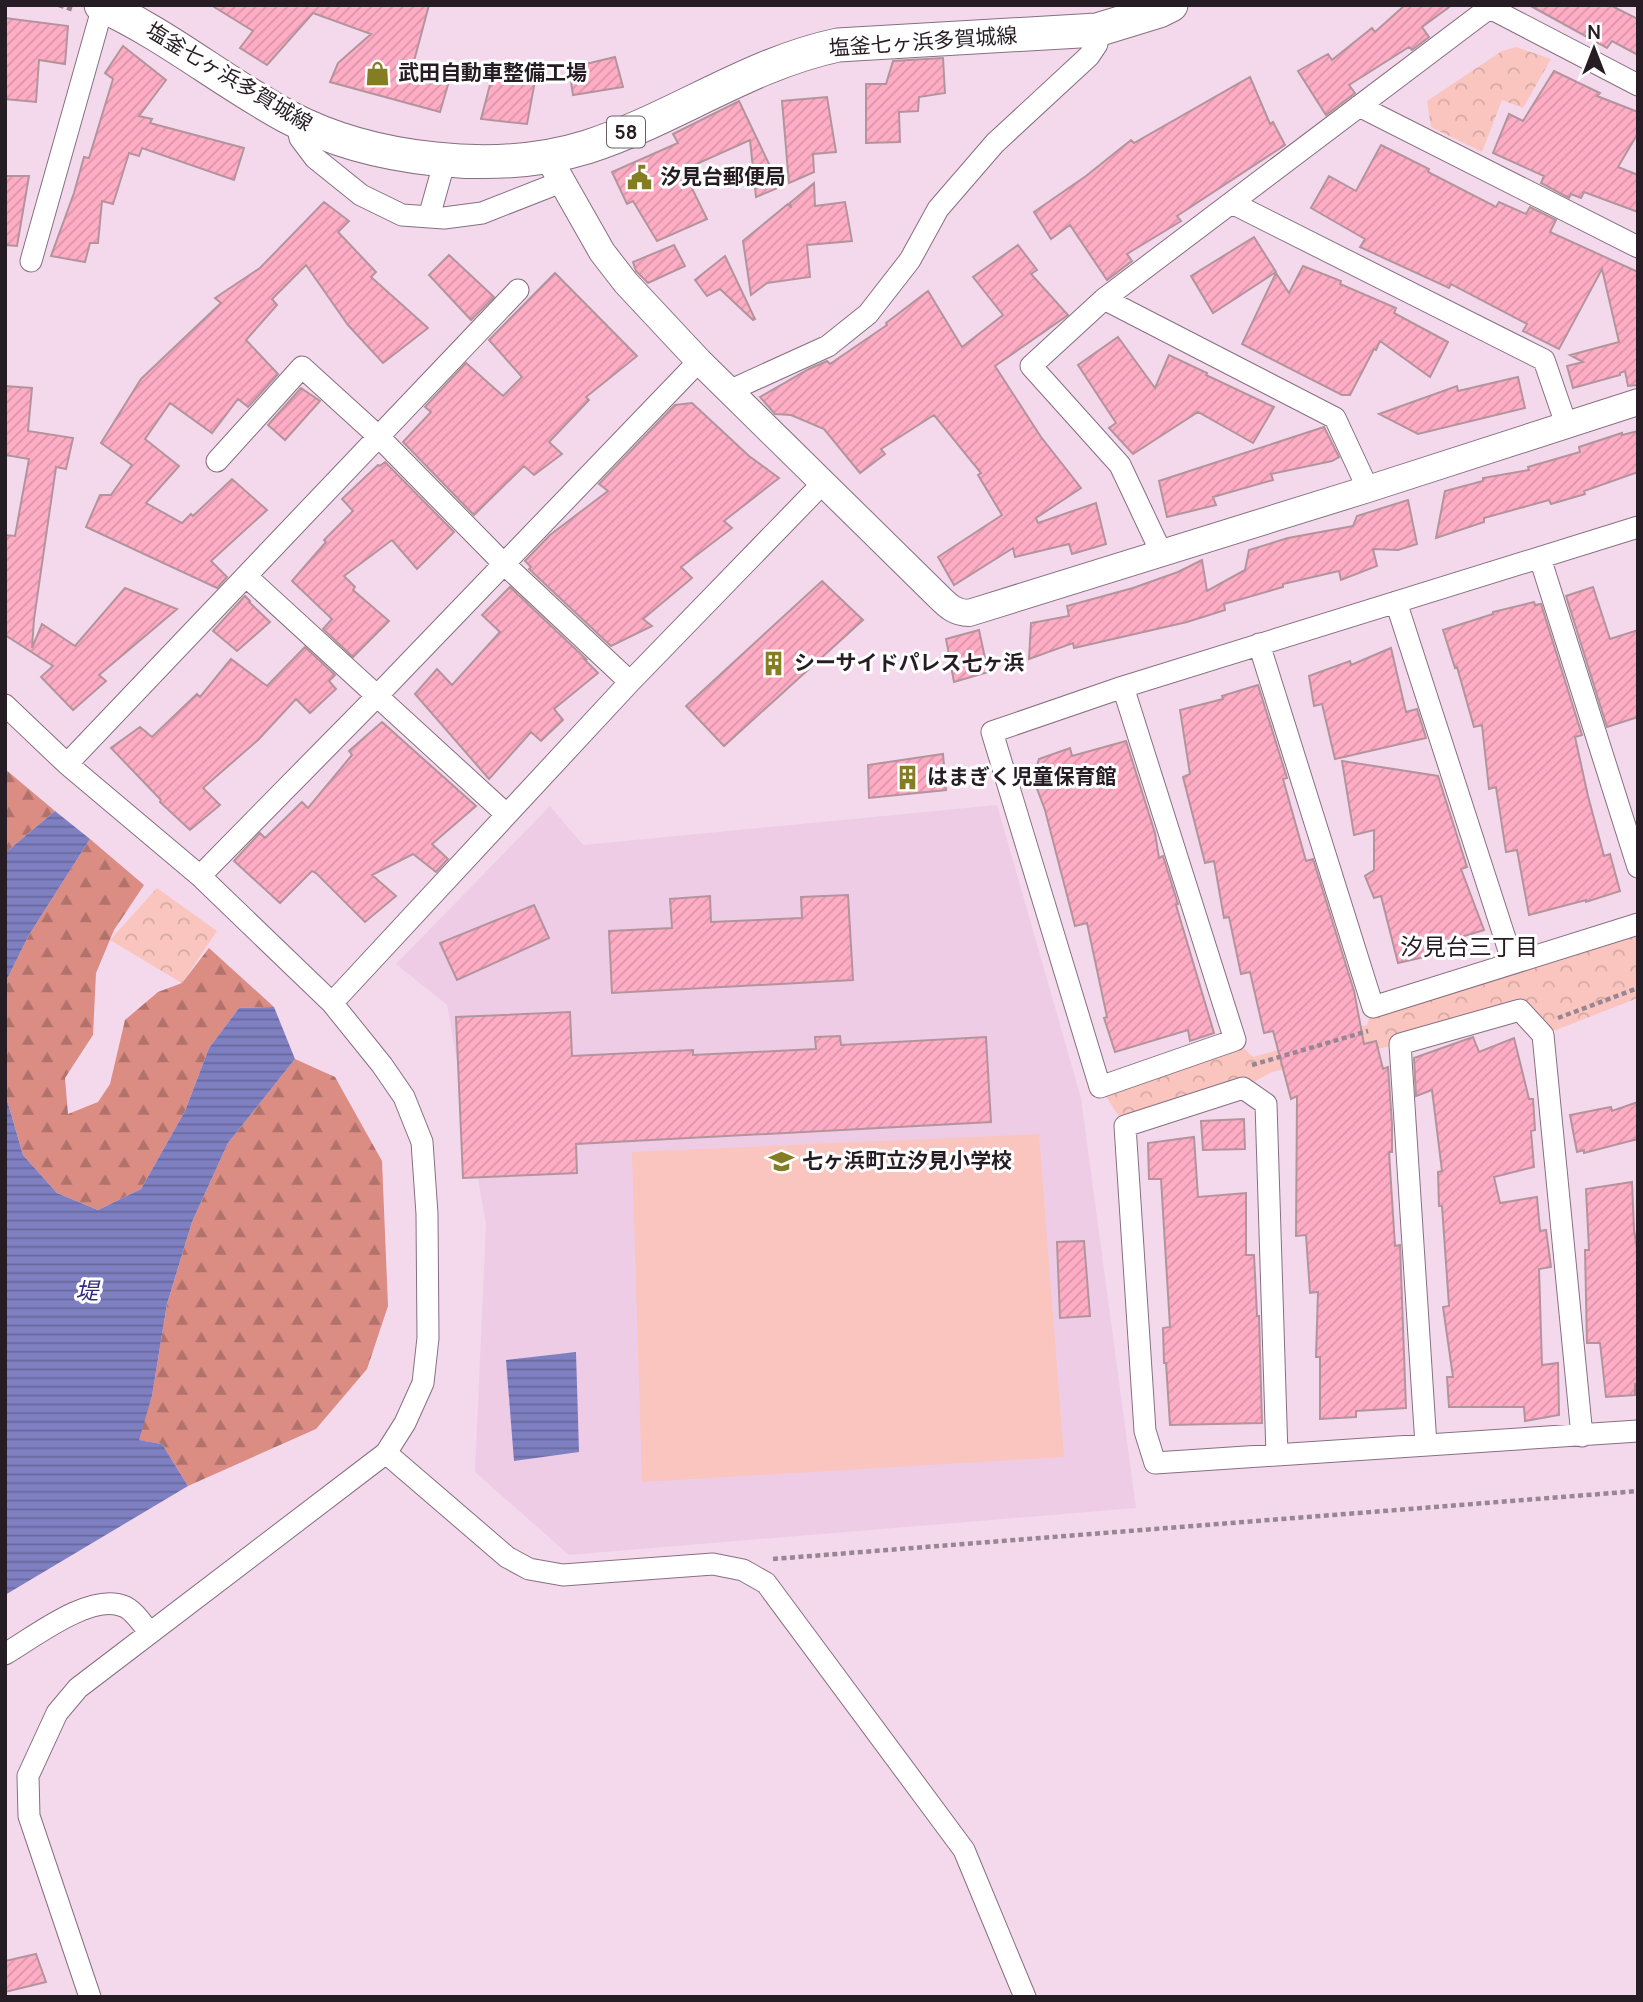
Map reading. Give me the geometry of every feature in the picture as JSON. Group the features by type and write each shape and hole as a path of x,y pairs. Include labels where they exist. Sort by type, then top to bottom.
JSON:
{"main road":[{"name":"塩釜七ヶ浜多賀城線","path":"102,6 133,19 220,76 327,135 372,149 445,160 555,169 588,146 632,130 741,77 807,51 838,45 1097,30 1171,5"}],"street":[{"path":"31,261 102,6"},
{"path":"1161,552 1120,466 1031,366 1104,299 1491,7 1638,85"},
{"path":"729,391 828,346 868,314 910,260 938,209 995,143 1089,55 1097,44 1097,30"},
{"path":"1359,106 1638,247"},
{"path":"296,120 300,138 315,158 361,195 402,215 444,218 482,213 555,169 602,252 626,283 729,391 938,596 953,610 961,613 969,613 1368,489 1638,402"},
{"path":"429,217 445,160"},
{"path":"1232,202 1544,360 1566,424"},
{"path":"67,764 517,290"},
{"path":"1104,299 1335,418 1368,489"},
{"path":"200,876 699,361"},
{"path":"217,461 302,367 379,437 503,563 630,682"},
{"path":"332,1003 630,682 824,482"},
{"path":"1123,687 1235,1040 1100,1087 992,733 1123,687 1638,527"},
{"path":"1539,558 1638,867"},
{"path":"246,576 506,814"},
{"path":"1396,602 1513,963"},
{"path":"1259,644 1373,1007 1638,924"},
{"path":"5,705 67,764 200,876 332,1003 404,1097 422,1142 428,1338 423,1383 405,1423 386,1453 78,1688 57,1713 28,1776 29,1816 90,1997"},
{"path":"1426,1445 1400,1044 1520,1010 1543,1035 1582,1436"},
{"path":"1277,1455 1266,1104 1243,1088 1125,1126 1145,1431 1155,1463 1638,1432"},
{"path":"386,1453 507,1557 529,1569 562,1575 713,1564 743,1570 766,1583 964,1850 1025,1997"},
{"path":"5,1654 88,1605 106,1602 126,1606 150,1633"}],"path":[{"path":"1553,1020 1638,988"},
{"path":"769,1560 1638,1491"}],"shaded area":[{"name":"七ヶ浜町立汐見小学校","path":"997,805 1081,1098 1136,1508 569,1555 475,1472 486,1224 447,1005 396,964 550,806 583,845"}],"green space":[{"path":"1516,47 1551,59 1523,108 1502,100 1482,152 1431,127 1427,101 1502,51"},
{"path":"5,769 55,811 5,853"},
{"path":"90,839 144,885 114,930 96,973 93,1035 65,1078 68,1114 98,1102 110,1084 125,1020 158,992 182,983 209,948 274,1007 239,1008 209,1048 185,1111 141,1189 98,1210 57,1193 23,1155 5,1093 5,983 29,935"},
{"path":"157,888 217,931 182,983 110,940"},
{"path":"1638,924 1638,998 1543,1035 1519,1010 1400,1044 1272,1072 1243,1088 1125,1126 1100,1087 1235,1040 1253,1057 1367,1025 1373,1007"},
{"path":"295,1059 335,1077 382,1161 388,1306 367,1369 316,1429 188,1486 162,1444 138,1440 152,1396 167,1304 192,1222 228,1143"},
{"path":"1039,1134 1064,1457 642,1482 632,1152"}],"water":[{"path":"55,811 90,839 29,935 5,983 5,853"},
{"name":"堤","path":"274,1007 295,1059 228,1143 192,1222 167,1304 152,1396 139,1440 162,1444 188,1486 5,1595 5,1093 23,1155 57,1193 98,1210 141,1189 185,1111 209,1048 239,1008"},
{"path":"576,1352 579,1452 514,1461 506,1360"}],"building":[{"path":"211,5 429,5 414,61 452,71 440,112 330,82 338,63 371,34 313,13 267,65 240,48 253,31"},
{"path":"1405,5 1452,5 1422,27 1429,37 1412,50 1409,47 1349,85 1355,93 1326,115 1298,71 1328,54 1332,60 1372,28 1375,32"},
{"path":"1529,5 1610,5 1638,19 1638,55 1612,41 1607,48"},
{"path":"5,18 68,26 65,64 39,60 36,102 5,99"},
{"path":"123,46 166,80 139,116 152,119 150,123 244,148 234,180 142,148 139,156 129,153 113,204 102,201 98,243 90,243 85,262 51,256 84,157 89,158 113,79 105,73"},
{"path":"615,57 623,87 573,95 569,68"},
{"path":"943,58 945,93 919,97 918,111 899,112 900,142 866,143 866,84 886,84 893,61"},
{"path":"1554,71 1600,93 1597,96 1638,112 1638,133 1618,167 1638,175 1638,212 1584,192 1581,198 1571,194 1569,198 1541,183 1544,176 1493,153 1509,114 1523,121"},
{"path":"492,77 535,81 527,124 481,119"},
{"path":"1250,77 1270,124 1273,122 1285,145 1177,216 1181,221 1127,254 1132,261 1107,280 1070,225 1051,239 1034,212 1131,140 1134,143"},
{"path":"827,97 836,152 813,154 814,172 789,183 782,101"},
{"path":"739,101 780,187 756,197 750,140 683,170 707,219 657,241 633,201 627,204 612,172 678,143 673,134"},
{"path":"1381,145 1496,207 1499,202 1526,214 1530,207 1556,220 1550,232 1638,272 1638,385 1628,386 1625,371 1620,375 1573,388 1567,366 1583,362 1570,355 1619,342 1602,269 1559,349 1523,331 1527,324 1451,284 1449,288 1360,247 1365,239 1311,208 1329,176 1356,191"},
{"path":"5,176 29,176 17,246 5,245"},
{"path":"814,183 815,206 845,202 852,241 807,245 810,277 767,283 751,295 743,241 788,204 791,208 790,203"},
{"path":"324,202 349,221 338,232 376,272 371,277 428,328 383,363 348,325 306,265 272,299 277,305 246,340 278,374 248,407 238,399 212,433 170,403 145,439 179,466 146,503 182,523 232,479 267,510 211,561 227,577 217,588 86,527 100,495 111,495 132,465 101,443 141,379 221,303 215,298 260,268"},
{"path":"1254,237 1276,272 1213,313 1191,276"},
{"path":"674,245 685,266 648,283 636,271 633,262"},
{"path":"1018,245 1037,270 1031,274 1068,315 995,366 1041,437 1081,488 1036,518 1038,523 1096,503 1106,544 1072,554 1069,544 1015,557 1013,548 954,585 938,557 1002,515 978,475 981,473 934,415 881,449 885,454 860,473 824,429 791,415 775,414 760,397 809,369 827,361 830,364 887,325 886,323 928,291 962,347 1003,315 973,277"},
{"path":"449,255 494,297 471,320 429,275"},
{"path":"725,256 755,319 753,320 720,289 707,296 695,280"},
{"path":"1303,266 1396,308 1394,313 1448,342 1430,377 1380,341 1350,395 1342,395 1242,344 1276,273 1289,293"},
{"path":"555,273 637,356 586,397 589,400 549,442 562,454 534,475 524,466 474,515 403,442 431,412 425,407 466,363 503,396 522,377 489,340"},
{"path":"1118,337 1155,388 1169,355 1274,407 1253,443 1198,412 1133,454 1109,428 1116,423 1078,365"},
{"path":"1518,377 1525,408 1418,434 1379,414 1457,386 1458,391"},
{"path":"5,386 32,388 28,431 73,438 66,469 56,467 32,648 42,624 75,646 125,588 177,609 99,675 106,681 73,710 41,677 53,666 5,635 5,535 15,536 29,459 5,455"},
{"path":"301,388 320,401 285,440 268,425"},
{"path":"692,403 749,456 779,478 724,521 732,528 681,567 692,578 643,619 652,626 611,646 529,569 531,567 525,561 550,535 608,491 599,484 675,405"},
{"path":"1324,427 1339,457 1332,461 1271,474 1273,480 1213,497 1216,505 1167,517 1159,481"},
{"path":"1638,431 1638,472 1584,491 1585,494 1551,504 1549,500 1484,518 1484,522 1436,538 1445,491 1483,481 1483,478 1529,470 1528,467 1580,452 1579,447 1622,433"},
{"path":"385,462 454,532 417,569 392,540 344,576 355,587 353,590 389,621 353,657 323,629 332,619 292,581 326,542 324,540 353,511 342,499 378,465"},
{"path":"1408,500 1417,544 1398,550 1373,549 1377,566 1341,580 1339,571 1283,584 1283,587 1224,604 1225,610 1187,622 1074,648 1073,643 1029,659 1031,623 1069,616 1067,606 1133,588 1202,560 1207,591 1245,570 1249,550 1288,538 1353,526 1357,516"},
{"name":"シーサイドパレス七ヶ浜","path":"822,581 863,620 724,746 686,706"},
{"path":"510,587 598,673 554,709 563,720 541,741 531,732 489,779 415,694 437,669 452,685 500,632 482,615"},
{"path":"1593,587 1610,639 1638,630 1638,717 1607,727 1566,596"},
{"path":"245,596 270,622 237,651 213,631"},
{"path":"1534,602 1535,605 1541,604 1582,735 1575,737 1588,796 1604,856 1610,854 1620,891 1529,915 1517,850 1506,852 1496,787 1489,789 1482,725 1474,727 1443,630 1493,612"},
{"path":"979,630 988,672 954,682 946,639"},
{"path":"305,647 335,675 329,681 336,689 310,713 296,699 258,740 203,788 220,805 190,830 160,802 111,748 140,727 152,737 197,694 200,697 231,659 267,686"},
{"path":"1391,648 1406,712 1417,709 1426,738 1335,759 1322,704 1314,706 1309,676 1350,661 1351,665"},
{"path":"1258,685 1287,778 1283,779 1306,861 1313,859 1354,991 1364,1044 1376,1041 1383,1069 1388,1067 1392,1124 1392,1152 1389,1152 1395,1246 1400,1245 1406,1408 1356,1411 1356,1417 1320,1419 1320,1357 1316,1357 1318,1292 1310,1293 1306,1235 1296,1236 1297,1096 1291,1099 1273,1031 1264,1033 1250,972 1241,974 1229,917 1224,918 1214,861 1205,863 1183,777 1190,774 1180,710 1223,699 1222,696"},
{"path":"382,722 476,806 432,844 448,859 436,872 413,854 372,875 396,896 365,922 312,871 280,903 234,861 260,833 265,838 302,802 308,808 352,755 349,751"},
{"path":"1126,741 1155,833 1159,858 1163,856 1178,904 1176,905 1214,1033 1190,1041 1188,1030 1115,1052 1104,1018 1107,1017 1087,923 1075,926 1045,810 1033,778 1039,759 1070,748 1072,756"},
{"name":"はまぎく児童保育館","path":"943,754 946,790 869,798 868,765"},
{"path":"1342,761 1438,776 1467,867 1461,869 1484,930 1431,946 1433,955 1398,963 1381,896 1374,898 1365,876 1374,870 1374,830 1354,835"},
{"path":"848,895 853,980 612,993 609,931 672,928 670,899 710,896 711,922 802,918 801,897"},
{"path":"534,905 549,938 457,980 440,943"},
{"path":"570,1012 572,1056 693,1050 693,1055 816,1049 815,1037 840,1036 841,1045 986,1037 991,1122 576,1144 577,1173 463,1178 456,1017"},
{"path":"1473,1037 1479,1052 1514,1038 1529,1099 1533,1099 1535,1130 1531,1131 1534,1167 1494,1177 1500,1203 1537,1197 1540,1231 1546,1230 1551,1267 1539,1269 1542,1365 1558,1363 1559,1415 1525,1421 1524,1407 1449,1407 1447,1377 1453,1377 1443,1307 1449,1306 1442,1206 1439,1206 1438,1172 1442,1171 1432,1090 1416,1096 1414,1058"},
{"path":"1638,1102 1638,1139 1584,1153 1584,1150 1577,1152 1570,1115 1611,1107 1612,1111"},
{"path":"1244,1119 1245,1149 1203,1150 1201,1121"},
{"path":"1194,1137 1198,1197 1246,1193 1246,1255 1254,1255 1259,1316 1262,1423 1170,1425 1164,1363 1163,1328 1170,1327 1161,1179 1149,1179 1148,1143"},
{"path":"1632,1182 1638,1255 1638,1384 1635,1384 1635,1395 1606,1397 1600,1343 1587,1343 1585,1250 1589,1250 1586,1189"},
{"path":"1084,1241 1090,1316 1060,1318 1057,1242"},
{"path":"36,1954 46,1982 5,1992 5,1961"}],"place":[{"name":"武田自動車整備工場","path":"378,73"},
{"name":"汐見台郵便局","path":"640,177"},
{"name":"シーサイドパレス七ヶ浜","path":"774,663"},
{"name":"はまぎく児童保育館","path":"907,777"},
{"name":"七ヶ浜町立汐見小学校","path":"782,1161"}],"district":[{"name":"汐見台三丁目","path":"1469,947"}]}
